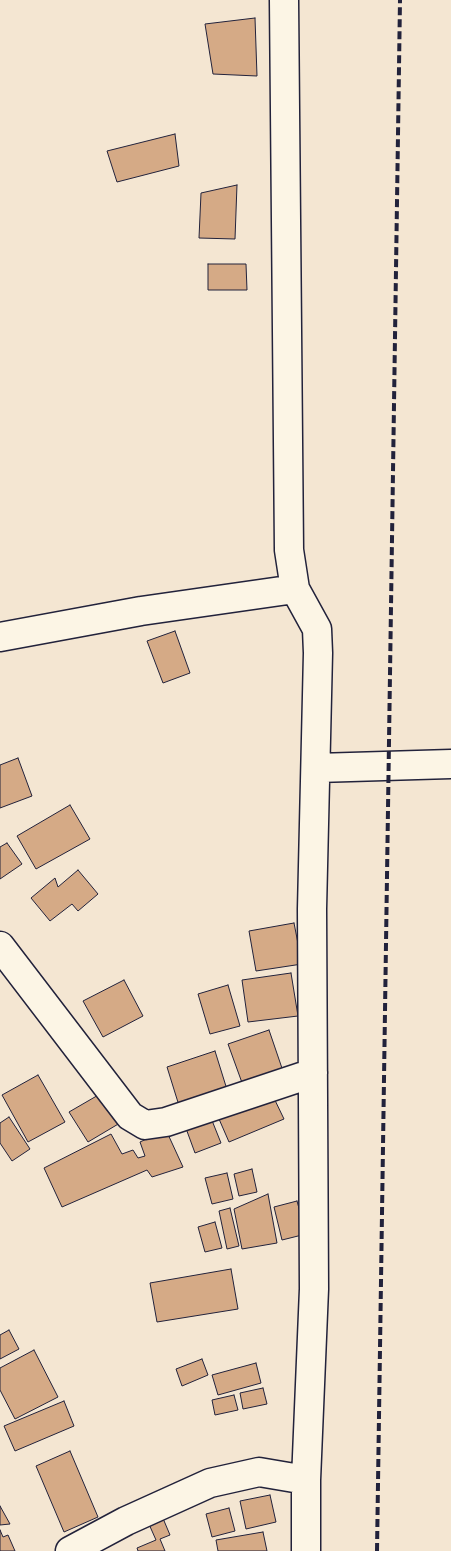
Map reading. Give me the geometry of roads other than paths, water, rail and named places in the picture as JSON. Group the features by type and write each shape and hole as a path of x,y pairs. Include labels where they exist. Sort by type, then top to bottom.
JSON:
{"street":[{"path":"284,0 289,550 295,589 317,629 312,909 314,1289 306,1480 306,1551"},
{"path":"0,637 141,611 295,589"},
{"path":"316,768 451,764"},
{"path":"0,946 130,1116 144,1125 166,1122 313,1073"},
{"path":"70,1551 126,1521 210,1483 259,1472 306,1480"}],"railway":[{"path":"377,1551 400,0"}]}
